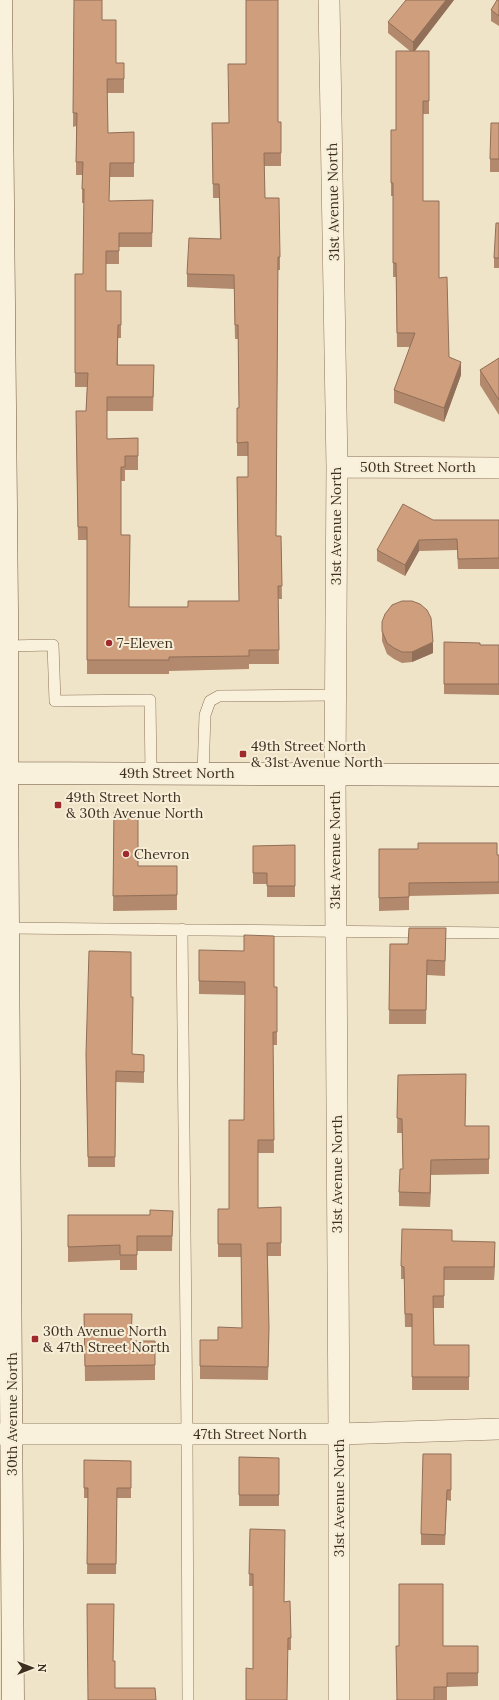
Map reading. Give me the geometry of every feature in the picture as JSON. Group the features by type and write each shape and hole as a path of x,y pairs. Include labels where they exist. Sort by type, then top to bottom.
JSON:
{"street":[{"name":"30th Avenue North","path":"1,0 4,610 7,646 4,773 8,928 4,960 6,1434 13,1700"},
{"name":"31st Avenue North","path":"329,0 337,467 335,774 339,1700"},
{"name":"50th Street North","path":"337,467 499,468"},
{"name":"49th Street North","path":"4,773 499,775"},
{"name":"47th Street North","path":"6,1434 339,1434 499,1430"}],"lane":[{"path":"7,646 53,645 55,701 150,700 151,773"},
{"path":"203,774 205,715 210,701 219,696 335,695"},
{"path":"8,928 336,930 499,933"},
{"path":"182,929 188,1700"}],"building":[{"path":"74,0 102,0 102,20 116,20 116,63 124,63 124,79 107,79 108,133 134,132 134,163 110,163 109,201 153,200 152,233 119,233 119,251 106,251 106,291 121,291 121,325 118,325 117,365 154,365 153,397 107,397 107,439 138,438 138,456 125,456 125,467 121,467 121,535 130,535 129,607 188,607 188,601 239,601 237,477 248,477 248,442 237,443 237,408 239,408 238,325 235,325 234,275 187,274 189,238 221,239 219,184 213,184 212,123 229,123 228,64 246,64 246,0 278,0 278,122 281,122 281,153 264,153 265,198 279,198 280,257 278,257 276,536 281,536 282,586 278,586 279,650 249,650 249,656 169,657 169,660 87,660 87,527 78,527 76,411 86,411 88,373 75,373 75,274 83,274 84,189 82,189 83,162 76,162 77,113 73,113"},
{"path":"406,0 446,0 413,42 388,22"},
{"path":"497,0 499,0 499,16 491,10"},
{"path":"396,51 429,51 429,101 423,101 423,201 439,201 439,278 447,277 449,357 461,362 444,408 394,390 415,333 397,333 396,263 393,263 393,183 391,183 391,130 396,130"},
{"path":"491,123 499,123 499,159 490,159"},
{"path":"496,223 499,223 499,258 494,258"},
{"path":"499,358 499,400 480,370"},
{"path":"403,504 433,520 499,520 499,558 458,559 457,539 419,540 405,565 377,550"},
{"path":"402,601 412,601 420,604 427,610 431,618 433,642 412,652 402,652 394,648 387,643 382,631 382,622 385,614 392,605"},
{"path":"444,642 499,645 499,684 444,684"},
{"name":"Chevron","path":"114,812 138,812 138,866 177,866 177,895 113,896"},
{"path":"418,843 497,843 497,855 499,855 499,882 409,883 409,897 379,898 379,849 418,849"},
{"path":"295,845 295,886 267,886 267,873 253,873 253,846"},
{"path":"409,928 446,928 445,961 427,960 426,1010 389,1010 390,944 408,944"},
{"path":"244,935 274,936 274,987 277,987 277,1032 273,1032 274,1140 258,1140 258,1208 281,1207 281,1243 267,1243 269,1328 268,1367 200,1366 200,1340 218,1340 218,1327 242,1328 241,1244 218,1244 218,1209 229,1209 229,1120 244,1120 245,982 199,981 199,950 244,951"},
{"path":"89,951 131,952 131,997 133,997 132,1054 144,1055 144,1072 116,1071 115,1157 88,1157 86,1054"},
{"path":"466,1074 465,1126 489,1126 489,1159 431,1160 430,1193 399,1192 400,1169 403,1169 402,1119 397,1118 398,1075"},
{"path":"150,1210 173,1211 172,1236 137,1236 137,1255 120,1255 120,1245 68,1247 68,1215 150,1215"},
{"path":"402,1229 452,1230 452,1241 495,1242 494,1267 444,1267 444,1296 433,1296 434,1345 469,1345 469,1377 412,1377 412,1314 405,1314 404,1267 401,1266"},
{"path":"84,1314 132,1314 131,1341 155,1341 155,1365 85,1366"},
{"path":"423,1454 451,1454 451,1490 447,1490 445,1535 421,1534"},
{"path":"239,1457 279,1458 279,1495 239,1495"},
{"path":"84,1460 131,1461 131,1488 117,1488 116,1564 87,1564 88,1488 84,1488"},
{"path":"250,1529 285,1530 284,1602 290,1601 291,1638 288,1638 287,1700 246,1700 246,1668 253,1669 253,1574 249,1574"},
{"path":"399,1584 443,1584 443,1646 478,1646 478,1673 447,1673 447,1687 434,1687 434,1700 397,1700 396,1646 399,1646"},
{"path":"87,1604 114,1604 113,1661 115,1661 115,1688 155,1688 156,1700 88,1700"}],"place":[{"name":"7-Eleven","path":"109,643"},
{"name":"49th Street North & 31st Avenue North","path":"243,754"},
{"name":"49th Street North & 30th Avenue North","path":"58,805"},
{"name":"Chevron","path":"126,854"},
{"name":"30th Avenue North & 47th Street North","path":"35,1339"}]}
